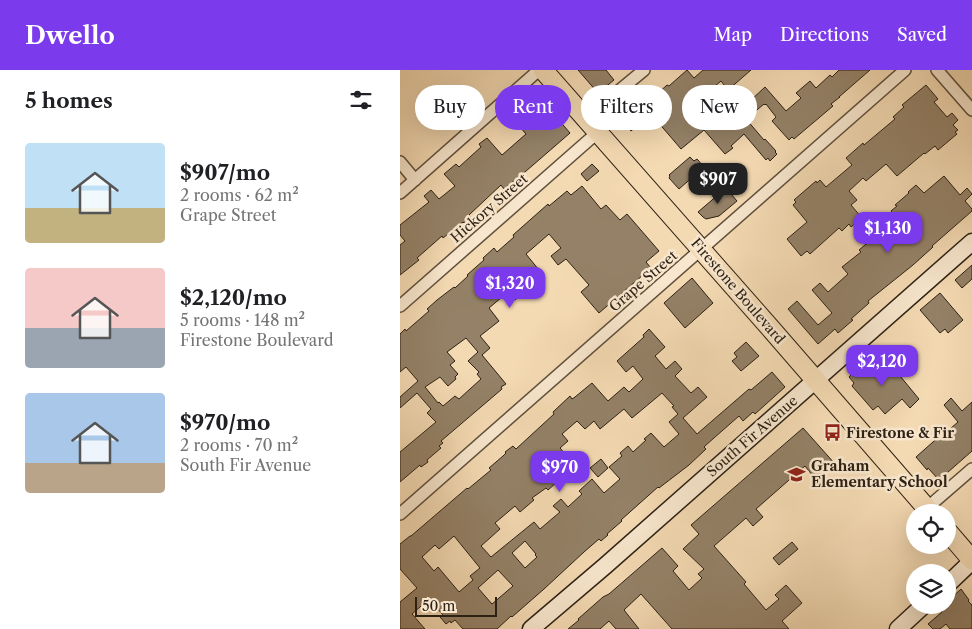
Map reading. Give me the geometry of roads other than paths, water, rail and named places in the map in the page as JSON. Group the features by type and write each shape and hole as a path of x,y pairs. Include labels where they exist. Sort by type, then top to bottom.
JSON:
{"main road":[{"name":"Firestone Boulevard","path":"543,70 581,113"},
{"name":"Firestone Boulevard","path":"596,130 923,504"},
{"path":"956,542 972,561"}],"street":[{"path":"400,193 539,70"},
{"name":"Hickory Street","path":"630,85 644,70"},
{"name":"Grape Street","path":"400,514 905,70"},
{"path":"937,70 972,110"},
{"name":"Hickory Street","path":"400,306 587,130"},
{"path":"400,162 415,180"},
{"name":"South Fir Avenue","path":"531,629 972,242"},
{"path":"934,504 972,469"},
{"path":"956,576 972,561"},
{"path":"898,629 914,614"}],"place":[{"name":"Firestone & Fir","path":"832,433"},
{"name":"Graham Elementary School","path":"797,474"}]}
